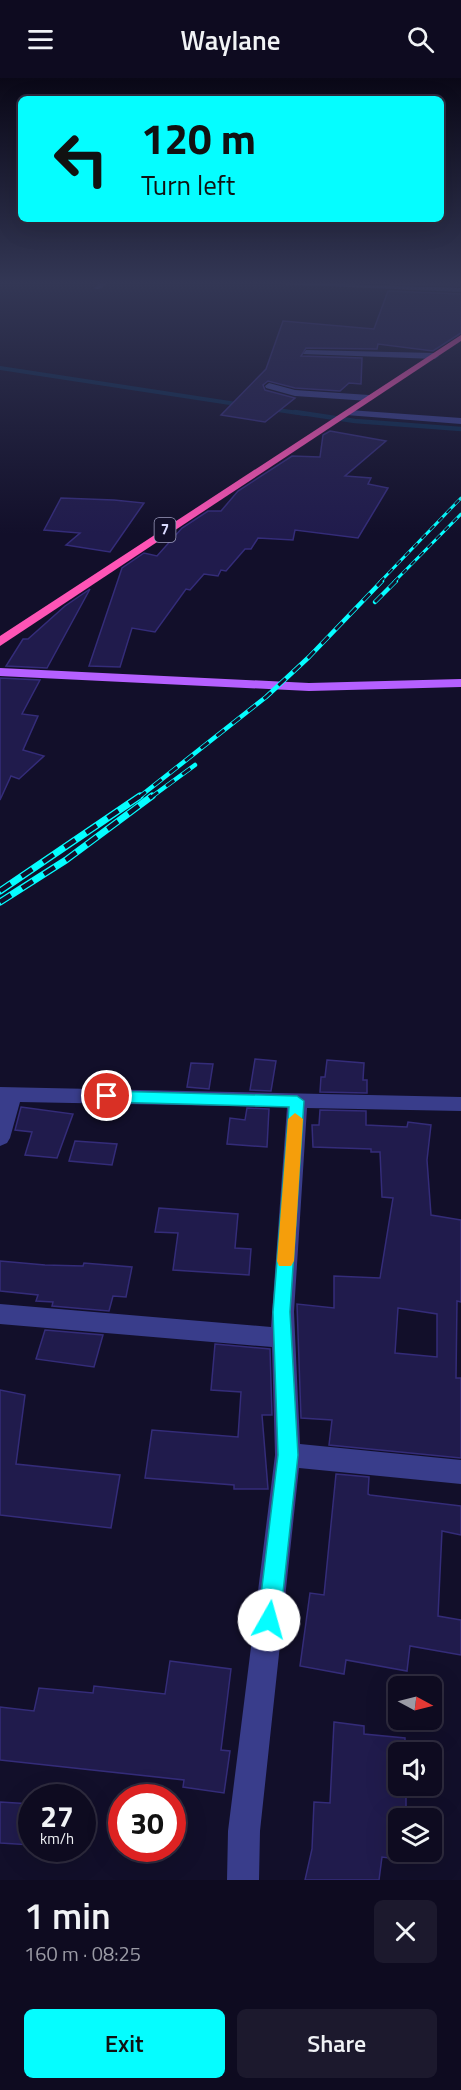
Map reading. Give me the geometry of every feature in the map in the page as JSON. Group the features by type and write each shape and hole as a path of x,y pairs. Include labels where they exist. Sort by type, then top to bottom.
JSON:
{"highway":[{"name":"7","path":"0,642 419,366"}],"main road":[{"path":"0,672 309,687 461,683"}],"street":[{"path":"269,386 295,393 369,398"},
{"path":"346,414 461,421"},
{"path":"0,1138 6,1094 461,1104"},
{"path":"243,1880 244,1831 288,1455 282,1312 297,1101"},
{"path":"0,1314 283,1338"},
{"path":"288,1455 461,1472"}],"building":[{"path":"267,366 362,366 361,384 349,383 340,391 295,388 268,381 263,385 265,390 295,398 265,422 221,415"},
{"path":"330,431 386,441 345,476 371,478 368,484 388,488 358,538 295,530 293,540 258,538 251,549 245,549 226,571 221,570 218,576 204,574 190,590 186,589 155,632 132,628 120,667 89,666 122,568 144,553 157,556 182,528 208,511 221,511 238,491 292,456 320,457 323,435"},
{"path":"61,498 144,503 110,552 66,545 80,533 44,530"},
{"path":"90,589 47,668 6,666 23,639 28,639 65,606"},
{"path":"0,678 40,680 22,714 38,716 23,750 44,756 19,779 11,776 0,800"},
{"path":"255,1059 276,1061 271,1091 250,1090"},
{"path":"327,1060 364,1063 363,1080 367,1080 367,1093 320,1092 321,1077 325,1077"},
{"path":"191,1063 213,1064 209,1089 187,1087"},
{"path":"21,1107 73,1114 57,1158 25,1155 32,1132 15,1130"},
{"path":"247,1108 269,1109 267,1147 227,1144 230,1118 245,1120"},
{"path":"320,1110 366,1111 366,1125 407,1127 408,1122 431,1125 427,1160 431,1215 461,1220 461,1302 457,1301 456,1378 461,1378 461,1458 329,1445 332,1420 301,1418 297,1304 334,1308 334,1276 380,1278 393,1198 382,1197 380,1152 371,1152 371,1149 313,1147 312,1125 319,1125","holes":["398,1308 437,1314 437,1357 395,1353"]},
{"path":"75,1141 117,1144 112,1165 69,1161"},
{"path":"159,1208 238,1214 235,1248 251,1249 249,1275 173,1270 178,1233 155,1232"},
{"path":"0,1261 45,1265 83,1266 84,1263 132,1267 126,1297 113,1296 109,1311 52,1306 53,1302 36,1301 38,1295 0,1291"},
{"path":"45,1330 103,1335 94,1367 36,1359"},
{"path":"215,1344 270,1349 272,1415 262,1415 268,1489 234,1489 234,1485 145,1478 152,1430 238,1437 241,1392 211,1390"},
{"path":"0,1390 25,1395 16,1464 120,1475 111,1528 0,1515"},
{"path":"336,1474 369,1477 368,1494 370,1495 461,1506 461,1535 442,1531 438,1616 461,1620 461,1655 410,1646 407,1671 346,1660 344,1674 300,1666 310,1593 324,1595"},
{"path":"170,1661 231,1669 221,1750 230,1751 224,1793 186,1787 184,1780 0,1760 0,1707 34,1711 39,1688 93,1693 94,1686 165,1694"},
{"path":"334,1722 364,1726 364,1734 405,1738 405,1742 388,1742 388,1796 406,1796 406,1808 388,1808 388,1858 382,1857 379,1880 305,1880 312,1849 314,1802 330,1803"},
{"path":"0,1802 18,1803 18,1844 0,1843"}],"waterway":[{"path":"0,368 243,405"},
{"path":"271,409 305,414"},
{"path":"295,412 355,421 461,429"}],"railway":[{"path":"380,582 461,498"},
{"path":"394,582 461,514"},
{"path":"138,798 266,697 309,657 382,581"},
{"path":"375,602 396,581"},
{"path":"150,798 195,765"},
{"path":"0,891 140,796"},
{"path":"0,902 66,860 152,796"}],"slow traffic":[{"path":"285,1261 295,1119"}],"route":[{"path":"107,1096 297,1101 282,1312 288,1455 269,1620"}]}
